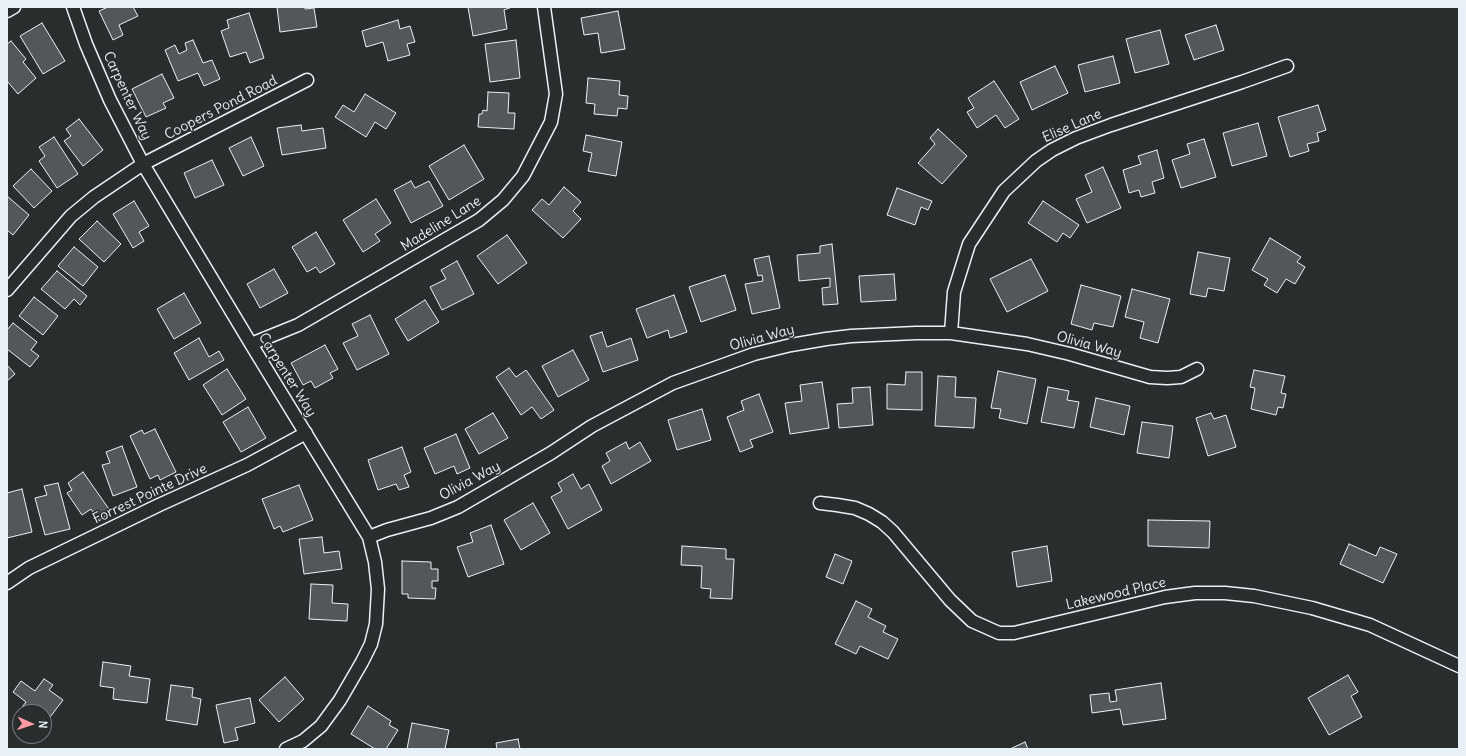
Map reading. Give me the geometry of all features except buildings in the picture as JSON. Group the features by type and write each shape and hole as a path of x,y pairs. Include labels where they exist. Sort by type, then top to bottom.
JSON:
{"street":[{"path":"7,11 14,7"},
{"name":"Carpenter Way","path":"73,7 86,44 110,100 143,164 250,344 369,537 375,562 378,589 376,619 371,644 340,700 307,745 286,749"},
{"name":"Madeline Lane","path":"250,344 298,325 479,220 503,200 523,176 550,122 556,94 544,7"},
{"name":"Elise Lane","path":"951,333 954,292 969,244 1004,191 1036,161 1052,150 1083,135 1287,66"},
{"name":"Coopers Pond Road","path":"7,290 71,216 94,197 143,164 307,80"},
{"name":"Olivia Way","path":"369,537 387,530 430,518 458,507 551,453 592,426 673,383 772,349 826,339 885,334 951,333 1027,344 1150,376 1167,378 1181,376 1198,369"},
{"name":"Forrest Pointe Drive","path":"7,583 29,568 159,505 247,465 306,433"},
{"name":"Lakewood Place","path":"820,503 837,504 855,508 882,522 893,532 950,600 972,621 999,633 1014,633 1165,597 1195,593 1225,593 1254,596 1312,608 1370,625 1459,666"}]}
